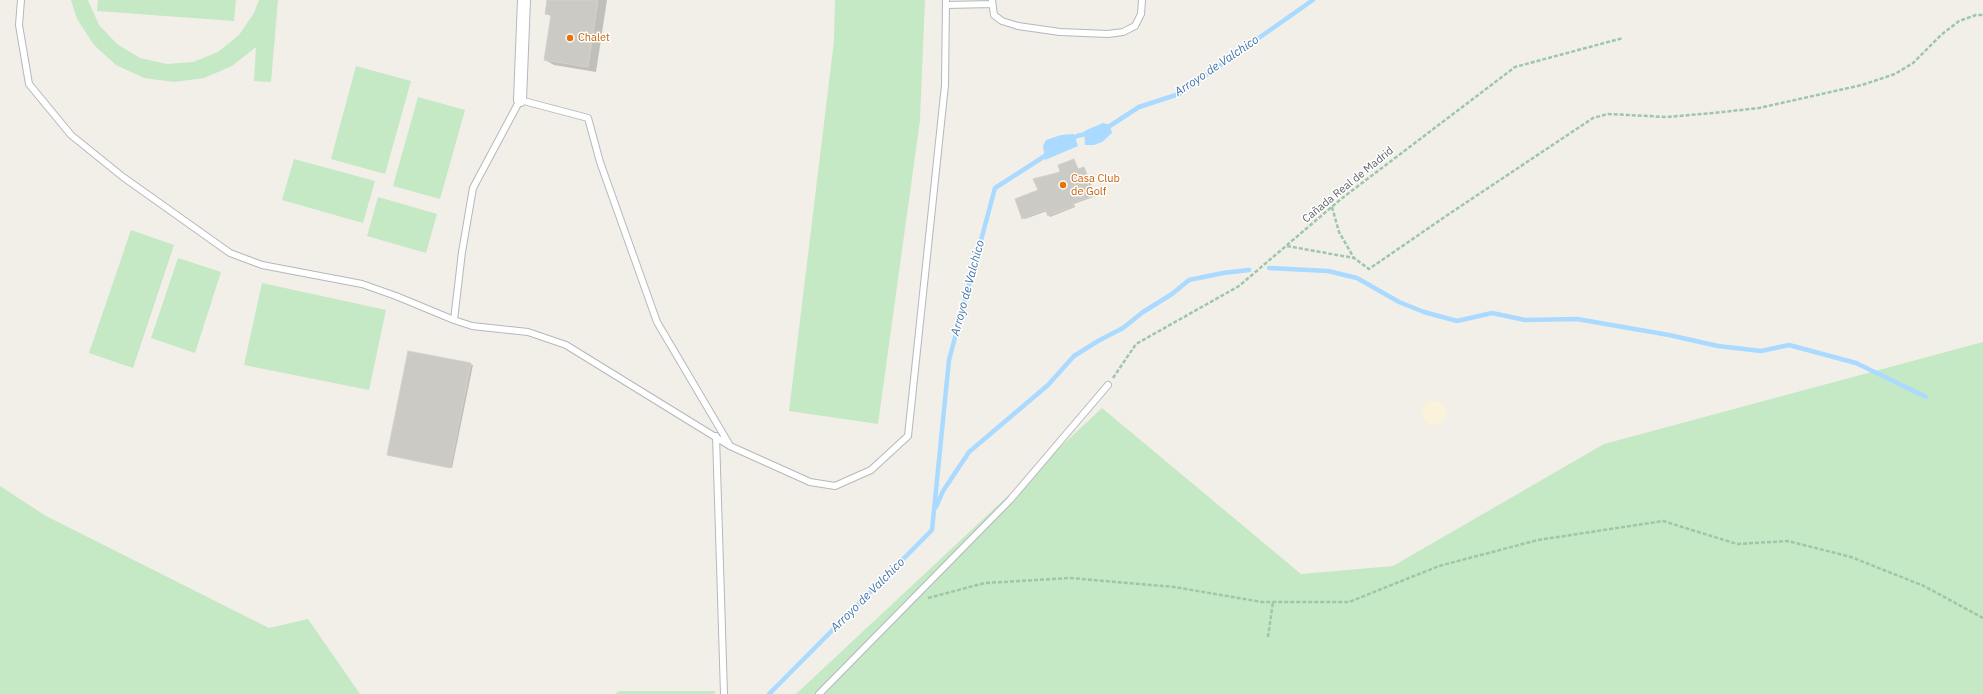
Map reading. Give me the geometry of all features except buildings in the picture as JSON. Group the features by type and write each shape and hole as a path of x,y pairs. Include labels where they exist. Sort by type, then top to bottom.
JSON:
{"street":[{"path":"520,100 524,0"}],"lane":[{"path":"21,0 19,25 29,84 72,135 123,177 230,253 262,264 362,284 472,326 528,332 566,345 730,446 810,482 834,486 871,470 908,436 945,85 946,2 992,2 994,16 1002,21 1018,26 1060,32 1108,34 1123,32 1135,26 1141,14 1142,0"},
{"path":"454,320 462,252 473,188 520,100 588,118 600,162 657,322 730,446"},
{"path":"819,694 1010,500 1108,385"},
{"path":"716,436 724,694"}],"path":[{"path":"1332,207 1340,232 1354,258 1369,270 1449,214 1593,118 1608,114 1667,117 1759,108 1862,85 1895,74 1913,63 1941,35 1959,21 1976,14 1983,15"},
{"name":"Cañada Real de Madrid","path":"1108,385 1136,344 1239,286 1332,207 1515,67 1623,38"},
{"path":"1287,246 1354,258"},
{"path":"926,599 985,583 1070,578 1174,587 1262,602 1349,602 1439,566 1538,540 1663,522 1737,544 1788,541 1851,557 1924,586 1983,618"},
{"path":"1268,637 1272,602"}],"green space":[{"path":"71,0 88,0 99,25 117,44 140,58 167,64 193,62 218,52 239,35 254,13 259,0 278,0 271,82 254,81 256,47 232,66 204,78 174,82 144,78 116,65 94,45 77,19"},
{"path":"98,0 236,0 234,21 97,11"},
{"path":"835,0 925,0 920,120 878,424 789,411 834,41"},
{"path":"356,66 411,81 385,174 331,159"},
{"path":"418,97 465,110 440,199 393,186"},
{"path":"294,159 375,181 363,223 282,200"},
{"path":"378,197 437,214 426,253 367,236"},
{"path":"131,230 174,245 133,368 89,353"},
{"path":"178,258 221,272 195,353 151,338"},
{"path":"262,283 386,310 369,390 244,365"},
{"path":"1983,342 1983,694 796,694 1102,408 1301,574 1393,566 1604,444"},
{"path":"0,486 46,516 269,628 308,619 360,694 0,694"},
{"path":"619,691 715,691 715,694 615,694"}],"sand":[{"path":"1434,401 1443,404 1446,413 1443,422 1434,425 1425,422 1422,413 1425,404"}],"water":[{"path":"1103,123 1110,125 1112,133 1102,142 1094,145 1085,145 1084,131"},
{"path":"1074,134 1078,146 1045,160 1043,146 1046,140 1061,135"}],"waterway":[{"name":"Arroyo de Valchico","path":"1105,129 1139,107 1179,94 1313,0"},
{"name":"Arroyo de Valchico","path":"1071,140 1077,136 1090,133"},
{"name":"Arroyo de Valchico","path":"769,694 932,530 949,360 995,188 1048,154"},
{"path":"1269,268 1328,271 1357,278 1399,302 1424,312 1457,321 1492,313 1525,320 1577,319 1669,335 1718,346 1761,351 1789,345 1856,363 1926,397"},
{"path":"936,507 943,491 969,452 1048,385 1074,356 1123,328 1143,312 1172,294 1189,280 1223,273 1249,270"}],"place":[{"name":"Chalet","path":"570,38"},
{"name":"Casa Club de Golf","path":"1063,185"}]}
